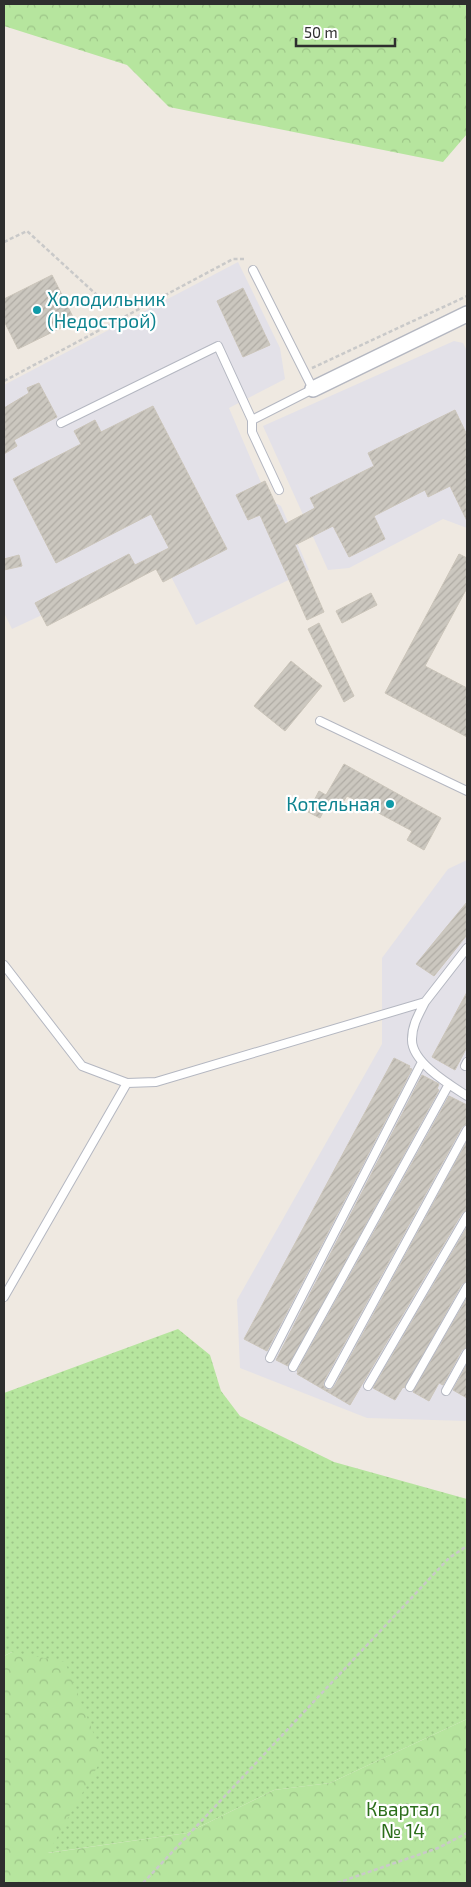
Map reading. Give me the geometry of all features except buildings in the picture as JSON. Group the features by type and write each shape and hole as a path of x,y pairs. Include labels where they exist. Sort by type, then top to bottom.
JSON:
{"street":[{"path":"313,390 466,317"}],"lane":[{"path":"252,420 313,390 253,270"},
{"path":"61,423 218,346 252,420 252,432 279,490"},
{"path":"320,721 467,791"},
{"path":"467,948 425,1002 415,1021 412,1040 414,1050 422,1062 467,1096"},
{"path":"4,965 82,1066 127,1083 156,1082 425,1002"},
{"path":"270,1358 422,1062"},
{"path":"4,1297 127,1083"},
{"path":"293,1367 449,1084"},
{"path":"329,1384 467,1130"},
{"path":"368,1386 467,1216"},
{"path":"410,1387 467,1287"},
{"path":"446,1391 467,1352"}],"path":[{"path":"4,242 27,231 110,307 148,305"},
{"path":"4,381 233,259 244,260"},
{"path":"305,372 467,296"},
{"path":"143,1883 449,1558 467,1546"},
{"path":"337,1883 438,1848 467,1833"}],"shaded area":[{"path":"238,262 280,348 285,379 229,408 268,499 281,506 309,570 196,625 162,559 12,629 4,613 4,385"},
{"path":"454,341 463,343 467,351 467,528 443,519 349,568 328,570 263,426"},
{"path":"467,860 467,1421 367,1418 240,1368 237,1300 382,1044 382,958 448,869"}],"green space":[{"path":"4,4 467,4 467,134 443,162 169,107 127,65 4,26"},
{"path":"178,1329 210,1355 221,1391 240,1416 334,1462 467,1499 467,1719 330,1783 274,1790 187,1833 47,1853 12,1652 4,1656 4,1393"},
{"name":"Квартал № 14","path":"12,1652 65,1662 103,1757 48,1853 187,1833 274,1790 330,1783 467,1719 467,1883 4,1883 4,1656"}],"place":[{"name":"Холодильник (Недострой)","path":"37,310"},
{"name":"Котельная","path":"390,804"}]}
